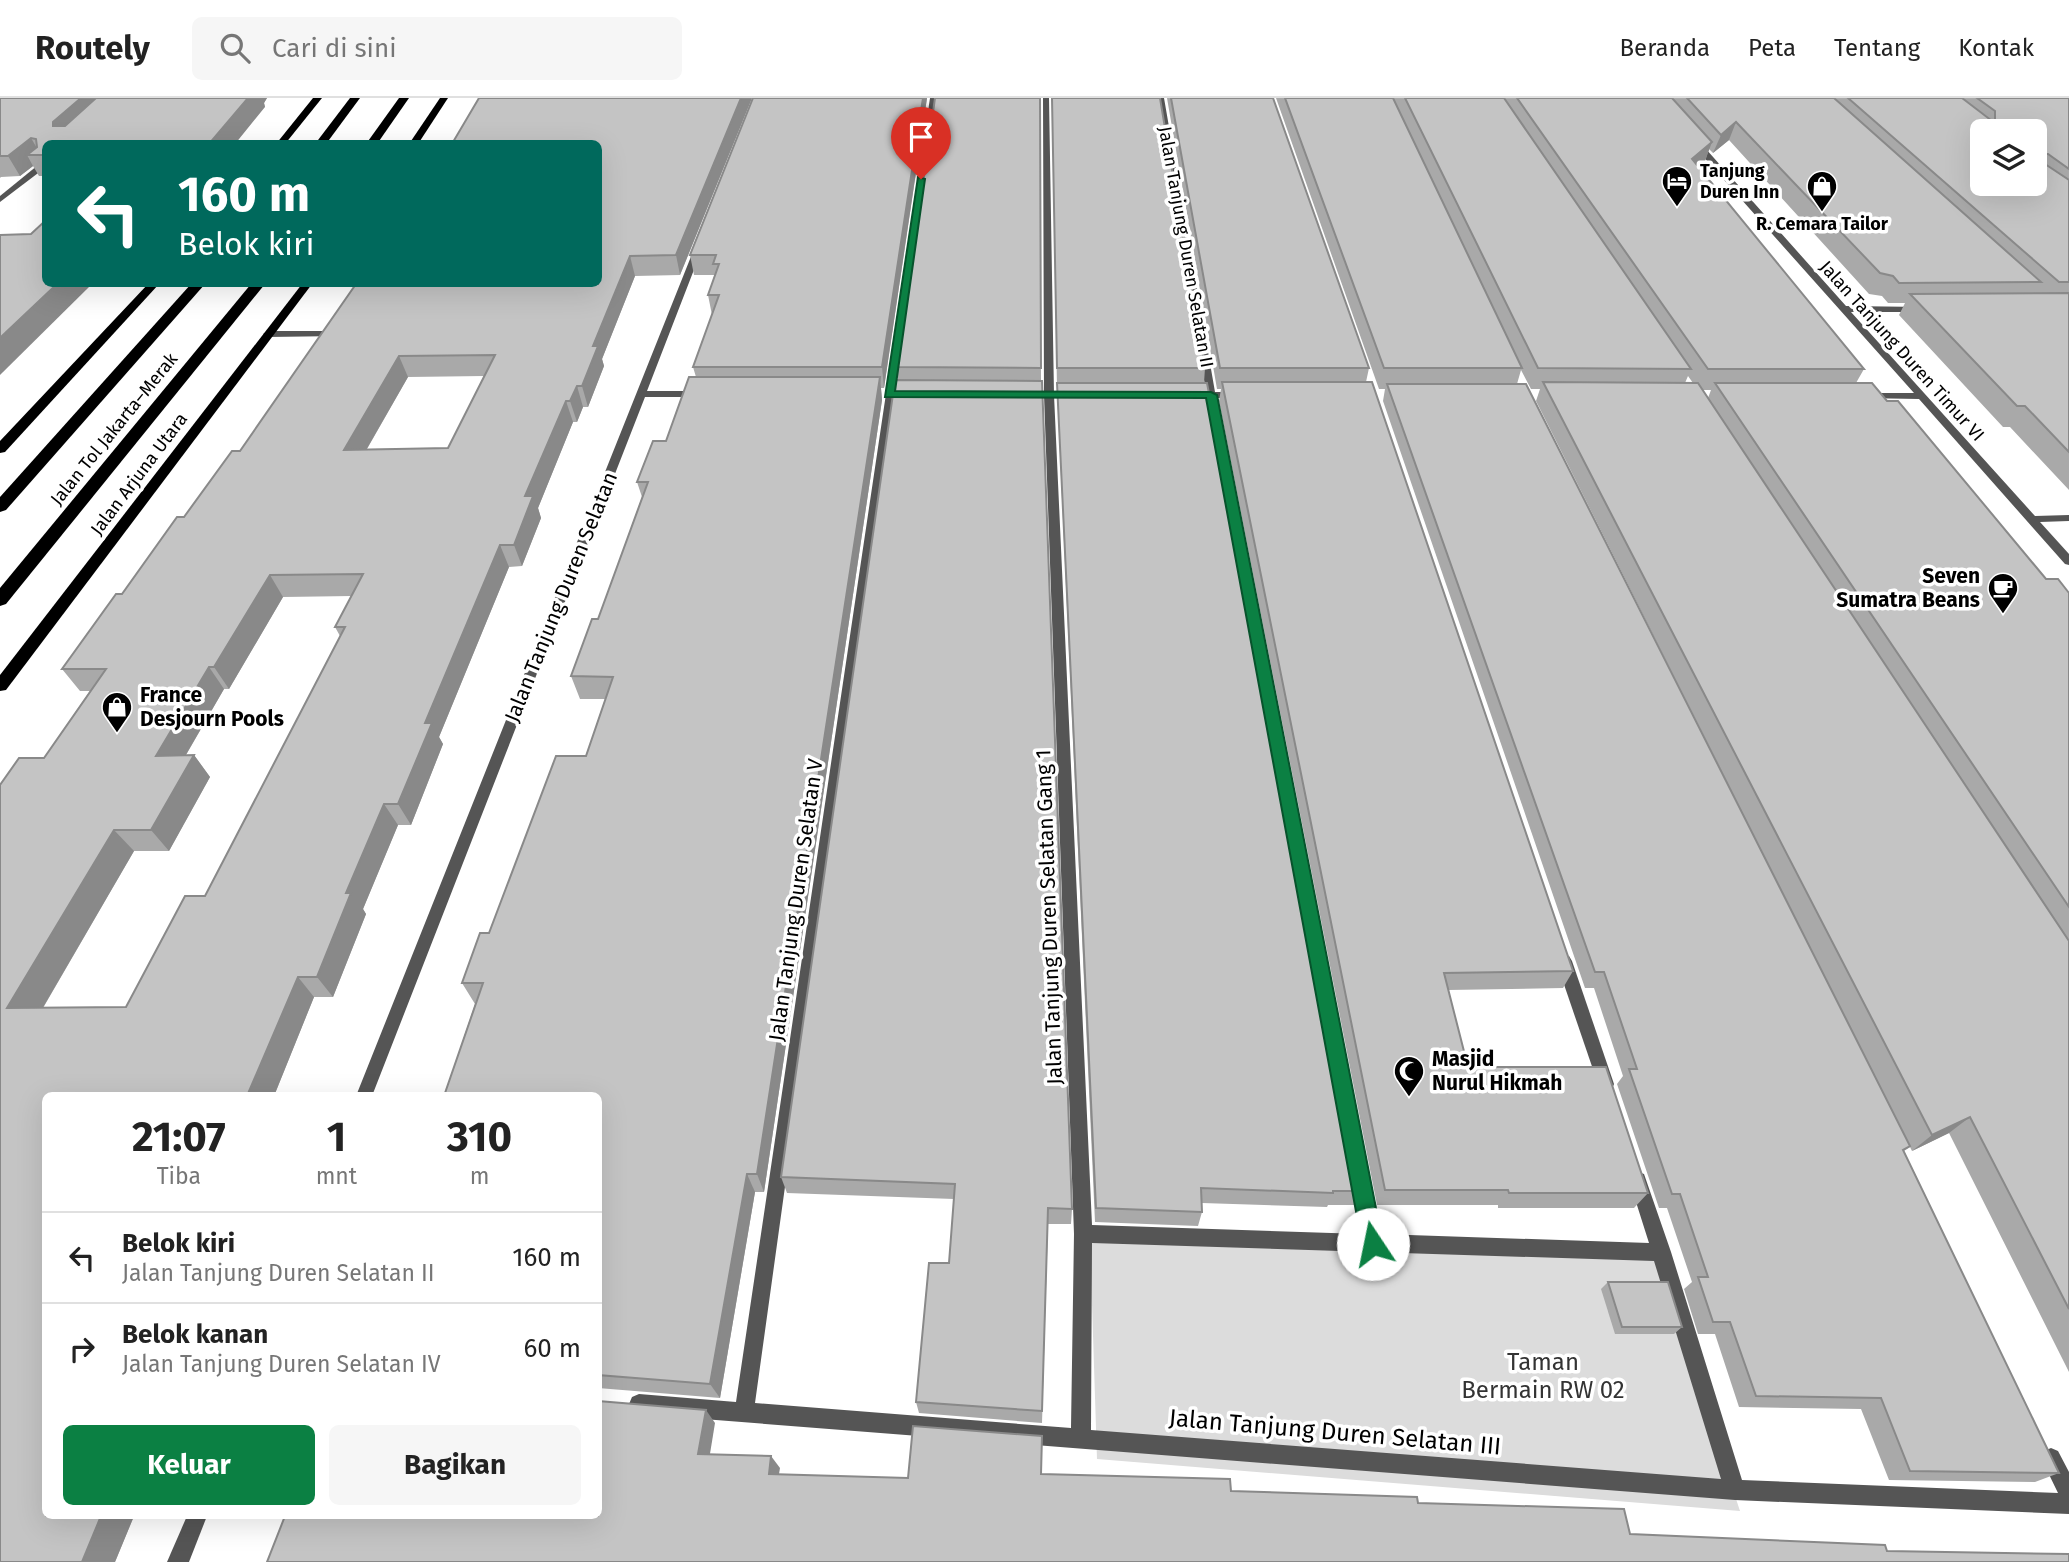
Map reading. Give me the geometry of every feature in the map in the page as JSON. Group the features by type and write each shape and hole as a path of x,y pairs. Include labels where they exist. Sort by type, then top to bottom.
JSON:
{"highway":[{"path":"323,140 355,98"},
{"path":"374,140 404,98"},
{"name":"Jalan Tol Jakarta–Merak","path":"0,507 195,287"},
{"name":"Jalan Tol Jakarta–Merak","path":"0,600 256,287"}],"main road":[{"path":"283,140 317,98"},
{"path":"416,140 444,98"},
{"path":"0,449 151,287"},
{"name":"Jalan Arjuna Utara","path":"0,686 305,287"}],"street":[{"name":"Jalan Tanjung Duren Selatan V","path":"744,1412 933,98"},
{"name":"Jalan Tanjung Duren Selatan Gang 1","path":"1046,98 1049,395 1083,1234 1081,1438"},
{"name":"Jalan Tanjung Duren Selatan II","path":"1161,98 1211,395"},
{"name":"Jalan Tanjung Duren Timur VI","path":"1683,128 2069,561"},
{"path":"0,200 42,166"},
{"name":"Jalan Tanjung Duren Selatan","path":"366,1092 701,240"},
{"path":"1844,309 1926,309"},
{"path":"268,334 338,334"},
{"path":"641,394 709,394"},
{"name":"Jalan Tanjung Duren Selatan II","path":"1184,395 1252,395"},
{"path":"1211,395 1373,1244"},
{"path":"1856,396 1921,396"},
{"path":"2032,519 2069,518"},
{"path":"1560,948 1609,1093"},
{"path":"1631,1160 1735,1490"},
{"path":"1083,1234 1662,1252"},
{"name":"Jalan Tanjung Duren Selatan III","path":"625,1403 1735,1490 2069,1504"},
{"path":"2044,1444 2069,1493"},
{"path":"178,1562 196,1519"}],"green space":[{"name":"Taman Bermain RW 02","path":"1090,1242 1657,1260 1740,1511 1097,1459"}],"building":[{"path":"0,98 81,98 53,122 53,126 65,126 96,98 248,98 212,140 42,140 42,155 27,155 37,147 36,139 31,138 8,156 0,156"},
{"path":"479,98 741,98 676,255 630,256 593,346 598,346 582,386 577,386 570,401 566,401 525,496 533,496 514,545 500,545 425,723 432,723 398,804 384,804 346,893 351,893 317,977 298,977 249,1092 42,1092 42,1519 100,1519 82,1562 0,1562 0,785 19,758 44,758 106,669 62,669 116,594 122,594 177,517 184,517 232,451 240,451 354,287 602,287 602,140 454,140","holes":["495,355 448,448 344,450 399,356","363,574 335,627 345,627 205,896 185,896 126,1007 7,1008 114,830 151,830 194,755 156,756 209,667 214,667 270,575"]},
{"path":"753,98 923,98 882,367 693,367 719,295 708,295 719,264 713,264 716,255 690,255"},
{"path":"935,98 1040,98 1041,368 897,367"},
{"path":"1052,98 1160,98 1205,368 1057,368"},
{"path":"1171,98 1273,98 1369,368 1220,368"},
{"path":"1285,98 1393,98 1522,368 1384,368"},
{"path":"1405,98 1504,98 1691,369 1538,368"},
{"path":"1517,98 1672,98 1712,142 1692,159 1864,369 1708,369"},
{"path":"1687,98 1834,98 2041,282 1899,283 1893,276 1880,273 1736,122 1721,135"},
{"path":"1848,98 1962,98 1989,119 1970,119 1970,196 2047,196 2047,165 2069,180 2069,282 2059,282"},
{"path":"1977,98 2069,98 2069,169 2048,154 2047,119 1995,119 1995,111"},
{"path":"42,224 42,287 54,287 0,338 0,235 31,234"},
{"path":"2069,293 2069,452 2025,406 2017,406 1910,294"},
{"path":"689,377 880,377 757,1174 747,1174 710,1384 602,1375 602,1092 445,1092 483,983 462,983 480,933 489,933 556,756 586,756 613,677 571,676 592,619 598,619 648,482 637,482 653,441 666,441"},
{"path":"895,380 1042,381 1072,1209 1048,1208 1042,1411 916,1402 929,1263 949,1263 955,1184 781,1177"},
{"path":"1222,382 1372,382 1573,971 1444,973 1468,1067 1606,1067 1648,1193 1385,1190"},
{"path":"1543,382 1698,383 2069,941 2069,1309 1970,1117 1932,1135"},
{"path":"1057,383 1207,383 1361,1191 1333,1193 1201,1188 1202,1212 1096,1208"},
{"path":"1715,383 1872,383 1887,401 1898,401 2046,579 2058,579 2069,593 2069,907"},
{"path":"1387,384 1526,384 1910,1146 1903,1150 2059,1473 1910,1471 1881,1398 1756,1396 1730,1322 1713,1322 1698,1277 1708,1277 1680,1194 1672,1194 1629,1069 1637,1069 1604,972 1595,972"},
{"path":"1608,1282 1668,1282 1682,1327 1622,1327"},
{"path":"602,1401 706,1410 698,1454 771,1456 769,1474 908,1478 913,1426 1042,1436 1041,1474 1230,1479 1231,1491 1417,1497 1418,1503 1624,1509 1630,1534 1885,1545 1887,1551 2069,1554 2069,1562 267,1562 284,1519 602,1519"}],"place":[{"name":"Tanjung Duren Inn","path":"1677,208"},
{"name":"R. Cemara Tailor","path":"1822,213"},
{"name":"Seven Sumatra Beans","path":"2003,615"},
{"name":"France Desjourn Pools","path":"117,734"},
{"name":"Masjid Nurul Hikmah","path":"1409,1098"}],"route":[{"path":"921,179 889,395 1211,395 1373,1244"}]}
